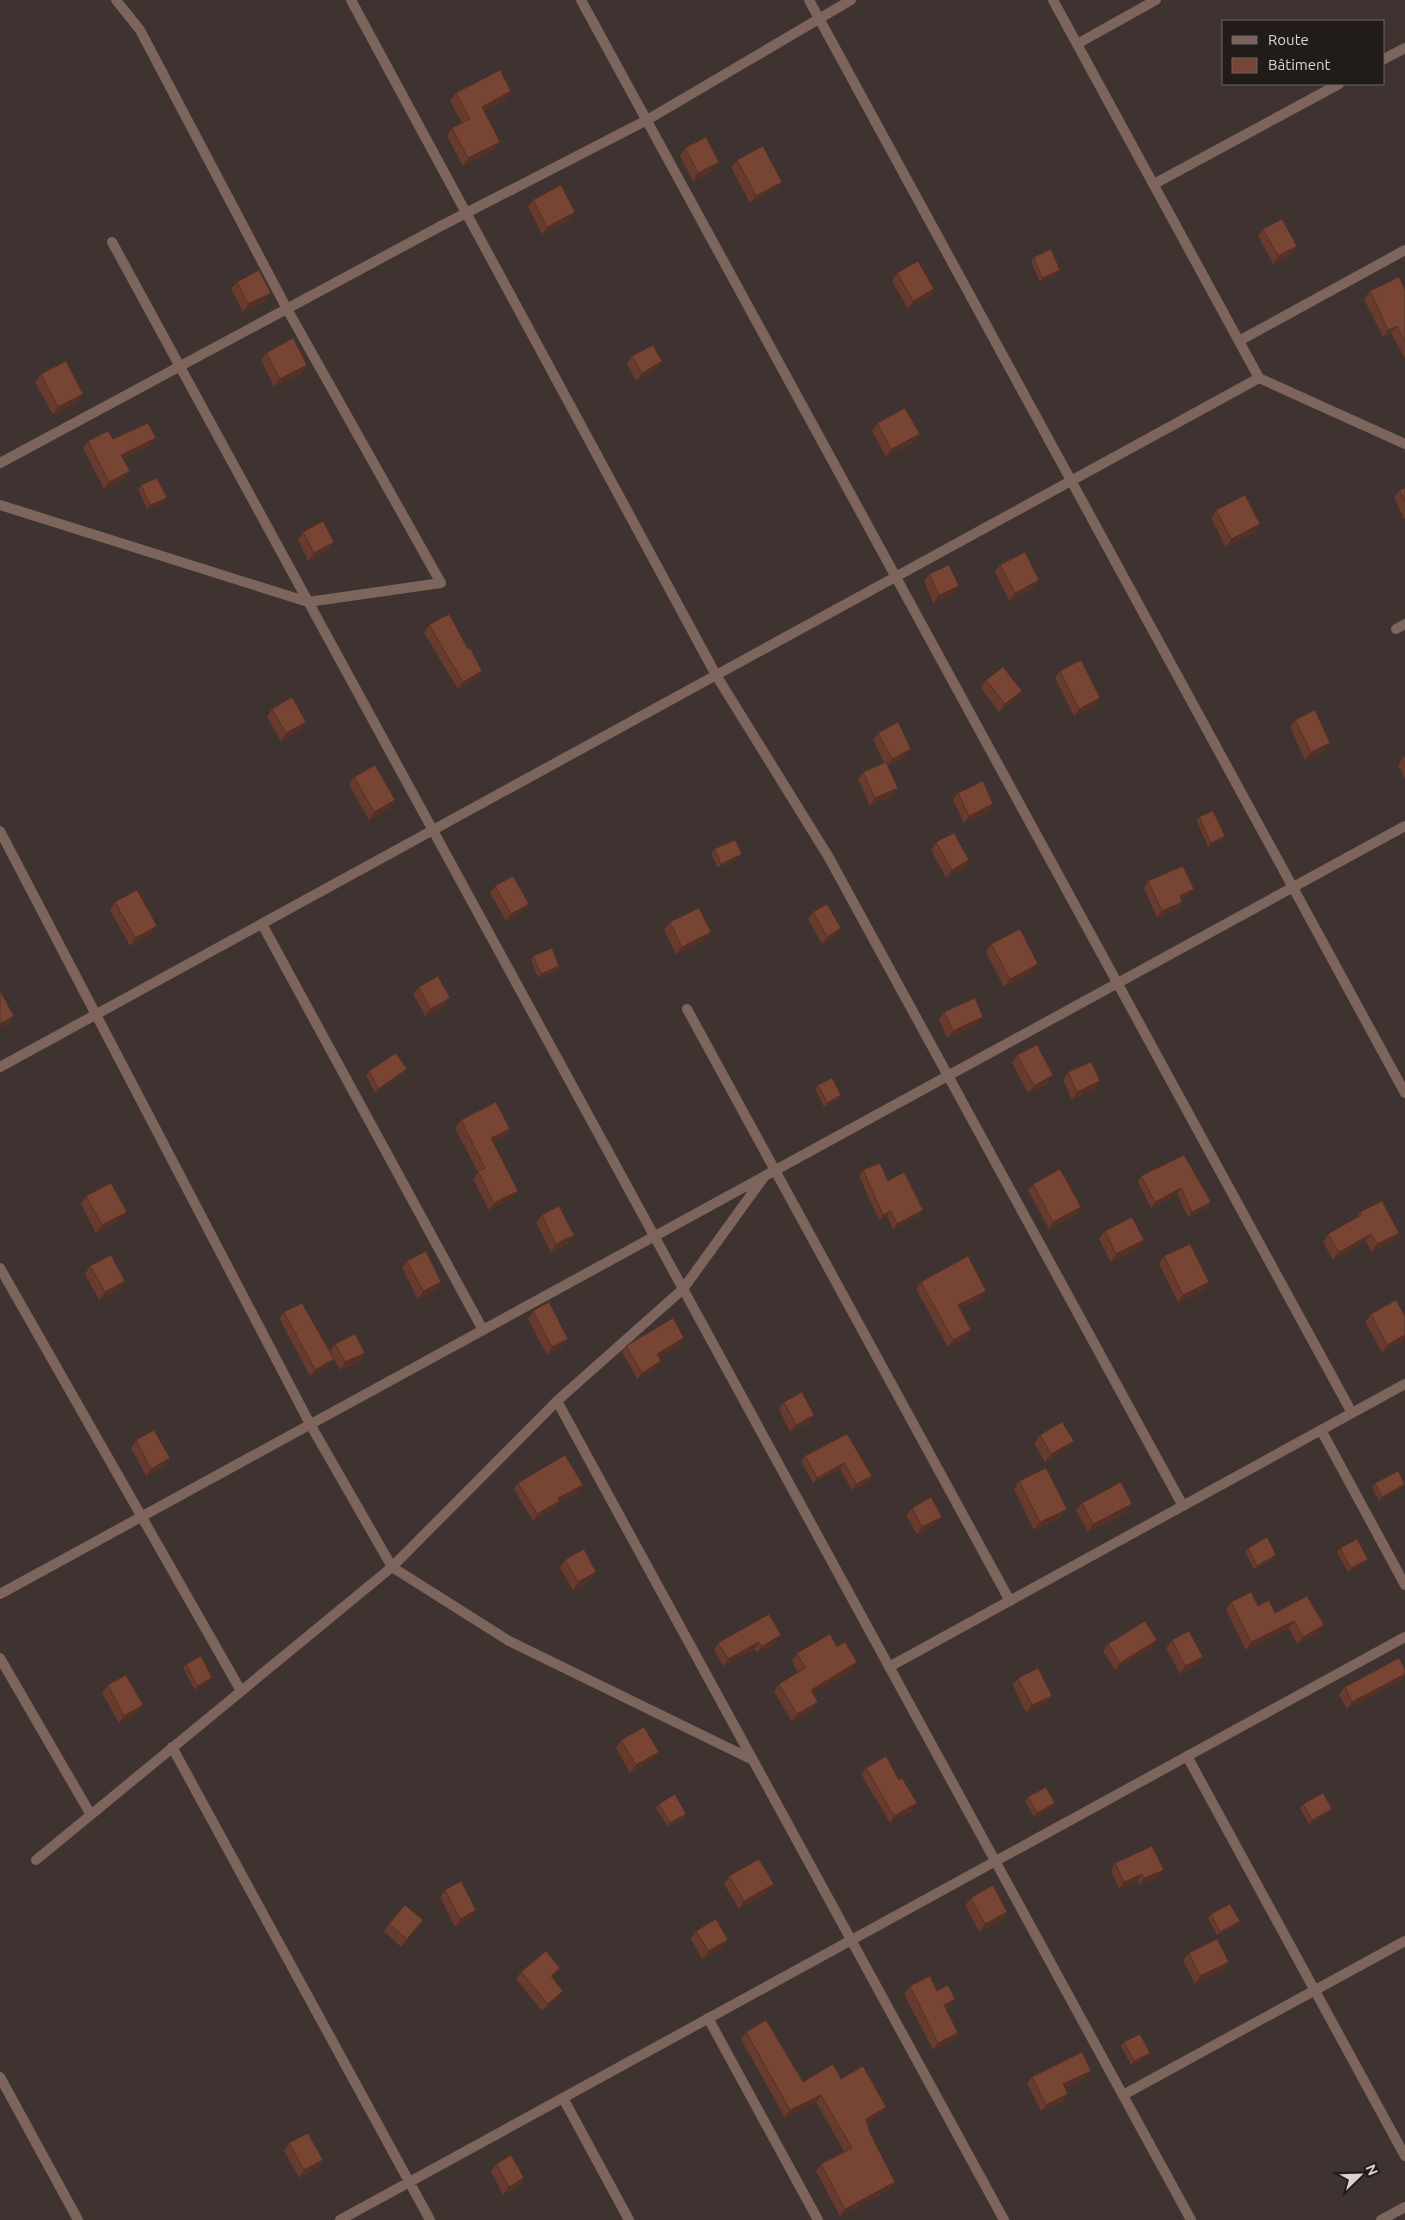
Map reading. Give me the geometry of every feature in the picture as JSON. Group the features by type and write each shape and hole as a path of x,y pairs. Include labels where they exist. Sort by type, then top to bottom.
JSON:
{"street":[{"path":"0,505 308,602 441,582 287,309 140,30 116,0"},
{"path":"351,0 716,675 828,856 1183,1506"},
{"path":"581,0 1352,1413"},
{"path":"809,0 1405,1093"},
{"path":"0,463 466,213 647,120 851,0"},
{"path":"1053,0 1259,378 1405,444"},
{"path":"1078,44 1156,0"},
{"path":"1385,59 1405,48"},
{"path":"1154,184 1337,85"},
{"path":"112,242 1191,2220"},
{"path":"1239,341 1405,250"},
{"path":"0,1067 1259,378"},
{"path":"0,1594 1405,826"},
{"path":"0,830 310,1424 392,1567 509,1641 754,1760"},
{"path":"262,924 483,1330"},
{"path":"687,1009 770,1173 1010,1601"},
{"path":"36,1860 392,1567 557,1401 683,1289 770,1173"},
{"path":"0,1268 242,1691"},
{"path":"889,1667 1405,1384"},
{"path":"557,1401 1004,2220"},
{"path":"1321,1430 1405,1584"},
{"path":"340,2220 1405,1637"},
{"path":"0,1658 91,1815"},
{"path":"172,1747 430,2220"},
{"path":"1187,1756 1405,2156"},
{"path":"1123,2095 1405,1940"},
{"path":"708,2018 818,2220"},
{"path":"0,2077 78,2220"},
{"path":"563,2098 629,2220"},
{"path":"1381,2220 1405,2207"}],"building":[{"path":"500,70 511,91 482,107 500,142 468,158 452,128 470,119 456,93"},
{"path":"706,137 719,162 698,173 685,148"},
{"path":"763,146 782,182 756,196 737,160"},
{"path":"561,185 575,212 547,227 533,200"},
{"path":"1282,219 1297,246 1278,256 1263,229"},
{"path":"1051,249 1060,270 1042,278 1034,257"},
{"path":"918,261 934,289 913,301 897,273"},
{"path":"259,270 271,293 248,304 237,282"},
{"path":"1399,277 1405,290 1405,341 1397,326 1388,330 1370,291"},
{"path":"293,338 307,365 280,379 266,353"},
{"path":"653,345 662,361 642,373 632,356"},
{"path":"66,361 83,394 58,407 41,374"},
{"path":"905,408 920,434 891,449 877,423"},
{"path":"148,423 156,438 121,455 130,471 109,482 88,441 108,431 113,439"},
{"path":"157,478 167,498 150,505 141,485"},
{"path":"1405,488 1405,501 1400,490"},
{"path":"1245,495 1260,524 1231,539 1216,510"},
{"path":"323,521 334,542 314,553 303,532"},
{"path":"1025,552 1039,580 1015,593 1000,565"},
{"path":"949,565 959,586 939,595 929,574"},
{"path":"449,614 482,671 463,682 429,625"},
{"path":"1081,660 1100,698 1079,709 1060,671"},
{"path":"1003,667 1022,691 1005,704 986,680"},
{"path":"292,697 306,722 286,733 272,709"},
{"path":"1315,710 1330,743 1311,752 1295,720"},
{"path":"898,722 911,749 892,759 878,733"},
{"path":"886,762 898,788 875,798 863,772"},
{"path":"375,765 395,800 374,812 354,777"},
{"path":"983,781 993,804 969,816 958,793"},
{"path":"1213,811 1225,836 1211,843 1199,817"},
{"path":"954,833 969,860 952,870 936,842"},
{"path":"735,840 742,854 721,864 714,849"},
{"path":"1183,866 1194,889 1180,896 1182,902 1162,911 1148,881"},
{"path":"513,876 529,904 511,914 495,886"},
{"path":"137,890 157,926 135,938 115,902"},
{"path":"827,904 841,928 827,937 813,912"},
{"path":"699,908 711,932 682,947 670,922"},
{"path":"1020,929 1038,964 1010,979 991,944"},
{"path":"552,948 559,966 541,974 533,956"},
{"path":"438,976 450,998 430,1009 419,987"},
{"path":"0,991 14,1016 0,1024"},
{"path":"975,998 983,1017 953,1031 944,1012"},
{"path":"1037,1045 1053,1075 1034,1086 1017,1055"},
{"path":"396,1053 407,1069 378,1089 369,1071"},
{"path":"1091,1062 1100,1081 1077,1092 1068,1072"},
{"path":"832,1078 841,1095 827,1103 818,1085"},
{"path":"496,1102 510,1129 491,1138 518,1191 494,1203 478,1171 485,1168 461,1120"},
{"path":"1184,1155 1211,1202 1192,1212 1181,1188 1155,1202 1141,1176"},
{"path":"880,1163 888,1181 904,1172 923,1210 897,1224 891,1211 883,1215 863,1170"},
{"path":"1060,1169 1081,1207 1053,1222 1033,1184"},
{"path":"111,1183 127,1212 102,1225 86,1196"},
{"path":"1382,1201 1399,1233 1377,1244 1371,1234 1339,1252 1328,1234 1361,1215 1360,1212"},
{"path":"559,1206 574,1235 556,1244 542,1215"},
{"path":"1132,1217 1144,1240 1116,1254 1105,1231"},
{"path":"1190,1244 1209,1282 1183,1295 1164,1256"},
{"path":"426,1251 441,1282 423,1291 407,1261"},
{"path":"111,1255 125,1281 105,1292 90,1266"},
{"path":"968,1256 986,1291 958,1305 971,1330 953,1340 921,1282"},
{"path":"1396,1300 1405,1316 1405,1335 1387,1345 1371,1314"},
{"path":"549,1302 568,1339 552,1347 533,1311"},
{"path":"302,1303 334,1359 315,1370 284,1312"},
{"path":"673,1318 684,1338 657,1354 661,1361 642,1373 626,1346"},
{"path":"355,1334 365,1353 345,1362 335,1344"},
{"path":"802,1392 814,1415 796,1425 784,1402"},
{"path":"1062,1422 1074,1441 1051,1454 1040,1435"},
{"path":"154,1430 170,1458 151,1469 136,1440"},
{"path":"847,1434 872,1476 856,1484 844,1463 817,1478 805,1456"},
{"path":"565,1455 583,1485 558,1498 560,1501 537,1514 518,1483"},
{"path":"1046,1468 1067,1509 1040,1522 1019,1481"},
{"path":"1398,1471 1405,1484 1382,1497 1375,1483"},
{"path":"1121,1482 1132,1504 1093,1524 1082,1503"},
{"path":"931,1497 942,1517 922,1527 912,1508"},
{"path":"1267,1537 1276,1555 1257,1566 1248,1548"},
{"path":"1357,1539 1368,1559 1351,1568 1340,1548"},
{"path":"584,1549 596,1572 578,1582 565,1560"},
{"path":"1251,1592 1258,1606 1269,1600 1275,1613 1307,1596 1324,1625 1303,1637 1294,1621 1251,1642 1231,1602"},
{"path":"769,1614 781,1635 761,1647 759,1642 728,1659 718,1643"},
{"path":"1145,1621 1157,1640 1120,1663 1108,1644"},
{"path":"1189,1631 1203,1657 1185,1666 1172,1640"},
{"path":"830,1634 837,1647 845,1642 857,1662 811,1690 818,1702 797,1714 779,1684 805,1668 797,1653"},
{"path":"201,1656 212,1678 197,1686 186,1664"},
{"path":"1399,1658 1405,1669 1405,1674 1352,1702 1345,1687"},
{"path":"1038,1668 1052,1696 1032,1705 1018,1678"},
{"path":"126,1675 143,1705 124,1716 108,1685"},
{"path":"644,1727 659,1752 636,1765 621,1740"},
{"path":"886,1756 899,1780 902,1778 917,1803 894,1816 866,1768"},
{"path":"1046,1787 1055,1803 1037,1813 1028,1797"},
{"path":"1323,1793 1332,1809 1312,1820 1303,1804"},
{"path":"675,1794 686,1814 670,1823 659,1804"},
{"path":"1152,1846 1164,1870 1144,1878 1142,1874 1124,1882 1115,1863"},
{"path":"759,1859 774,1884 744,1901 729,1876"},
{"path":"461,1881 476,1910 460,1919 445,1890"},
{"path":"993,1885 1007,1912 985,1924 971,1898"},
{"path":"1230,1904 1240,1921 1220,1932 1211,1914"},
{"path":"405,1905 423,1920 407,1939 389,1924"},
{"path":"716,1919 728,1940 708,1951 696,1931"},
{"path":"1217,1939 1229,1962 1200,1976 1189,1953"},
{"path":"546,1951 560,1968 551,1976 563,1991 548,2004 521,1972"},
{"path":"930,1976 937,1991 948,1985 955,1999 944,2005 958,2033 938,2043 910,1986"},
{"path":"766,2020 803,2082 833,2064 841,2079 863,2066 886,2107 866,2119 870,2133 895,2182 845,2209 821,2164 852,2148 821,2095 790,2110 746,2032"},
{"path":"1140,2034 1150,2053 1134,2061 1124,2042"},
{"path":"1082,2052 1091,2071 1063,2084 1068,2094 1046,2105 1032,2077"},
{"path":"308,2133 323,2160 304,2170 289,2143"},
{"path":"511,2155 524,2178 509,2187 496,2164"}]}
